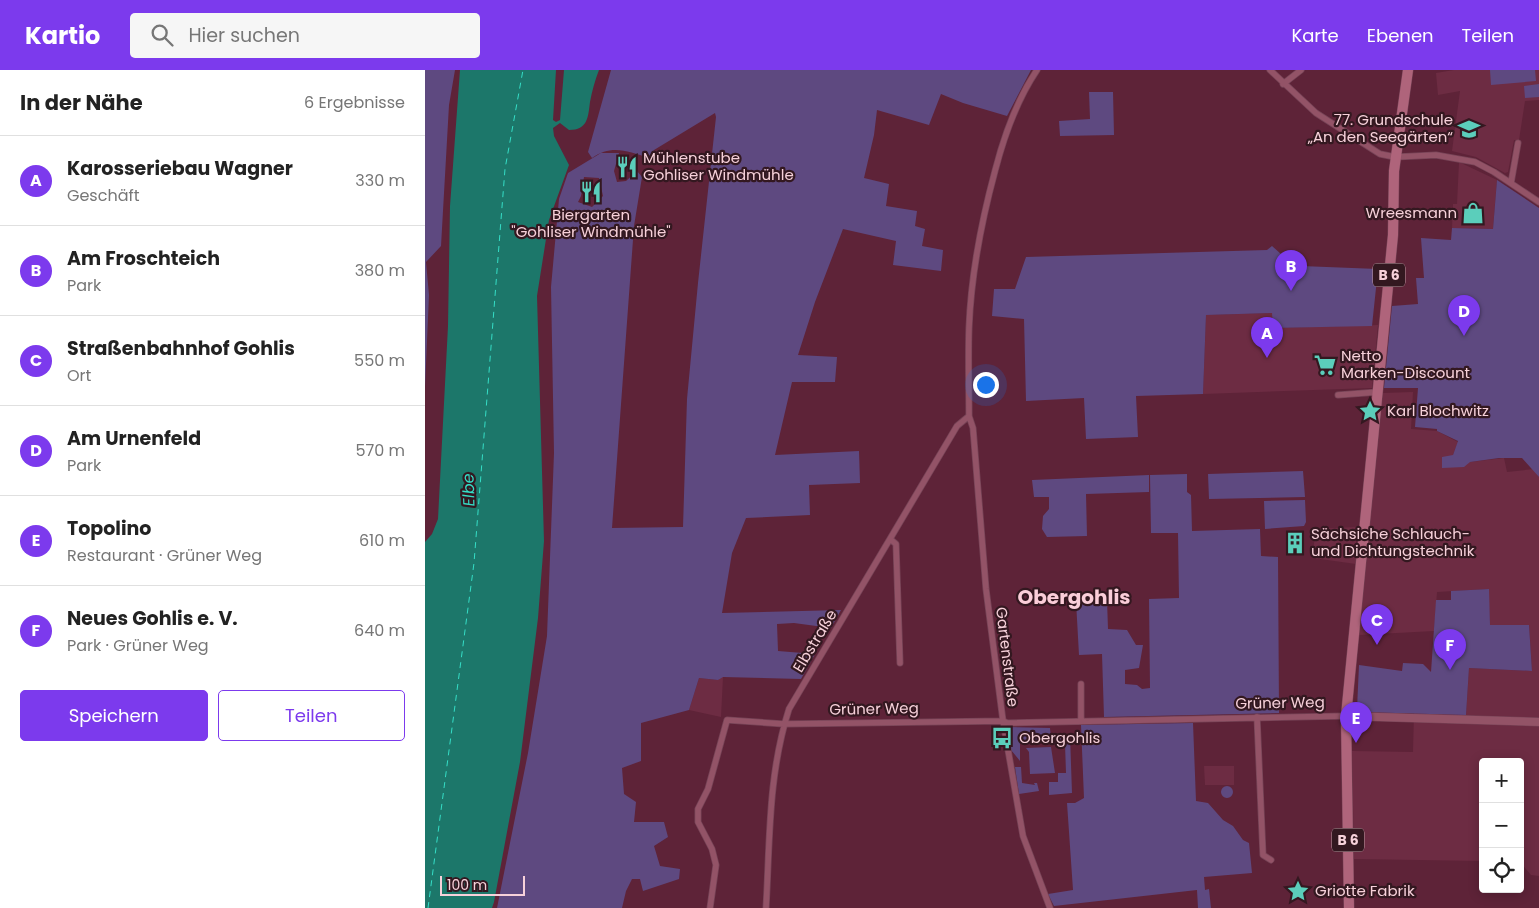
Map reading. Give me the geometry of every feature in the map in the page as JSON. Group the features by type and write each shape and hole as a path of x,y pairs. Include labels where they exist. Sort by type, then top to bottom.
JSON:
{"main road":[{"name":"B 6","path":"1349,908 1346,716 1393,235 1395,157 1408,70"}],"street":[{"name":"Gartenstraße","path":"1037,70 1028,83 1009,125 981,229 974,271 969,328 969,416 973,429 986,589 1003,721 1023,836 1050,908"},
{"path":"1270,70 1316,113 1380,154 1395,157 1401,155 1453,157 1485,167 1539,202"},
{"path":"1283,84 1301,70"},
{"path":"1511,183 1518,143"},
{"path":"1338,395 1378,392"},
{"name":"Elbstraße","path":"766,908 769,818 777,748 789,709 957,426 969,416"},
{"path":"890,539 896,544 900,663"},
{"path":"1081,684 1081,721"},
{"name":"Grüner Weg","path":"711,908 716,865 712,849 699,822 698,809 708,789 727,720 784,724 1003,721 1007,723 1346,716 1539,722"},
{"path":"1257,717 1263,856 1271,860"}],"shaded area":[{"path":"425,70 455,70 449,105 441,246 426,262 429,295 425,387"},
{"path":"611,70 1031,70 1007,116 963,103 941,94 929,125 877,110 874,135 864,178 889,184 886,206 917,211 915,226 925,229 922,246 943,250 941,271 893,265 896,241 843,229 815,302 798,355 837,357 835,382 792,382 775,455 859,451 860,483 809,485 810,515 746,518 732,553 722,613 841,610 831,628 794,623 777,624 778,651 815,654 801,679 723,677 718,680 699,678 689,710 641,723 641,761 622,768 624,794 636,802 634,822 664,822 668,837 654,846 660,866 680,869 679,879 643,891 640,879 632,879 626,891 622,908 497,908 528,753 547,636 554,453 551,287 559,199 568,173 600,153 592,158 588,152","holes":["715,113 687,399 683,527 612,528 634,226 642,177 637,171 626,181 617,182 614,171 619,153 601,153 606,151 627,151 649,158 654,150","584,177 599,178 603,196 592,207 578,202 581,196"]},
{"path":"1454,70 1539,70 1539,100 1525,101 1519,140 1514,140 1508,172 1505,173 1476,157 1452,151 1460,91 1438,95 1436,73"},
{"path":"1490,70 1535,70 1536,81 1491,85"},
{"path":"1539,84 1539,97 1525,98 1524,86"},
{"path":"1089,92 1113,92 1114,135 1060,136 1059,121 1090,119"},
{"path":"1459,162 1497,180 1493,229 1452,228 1453,204 1457,204"},
{"path":"1497,180 1539,208 1539,477 1522,458 1499,458 1470,462 1464,467 1442,468 1442,457 1453,455 1458,441 1437,431 1437,429 1415,427 1418,388 1384,388 1392,306 1418,304 1416,278 1424,278 1421,238 1451,240 1452,228 1493,229"},
{"path":"1272,246 1290,262 1301,266 1378,269 1372,326 1273,328 1272,313 1206,315 1203,394 1136,396 1138,437 1086,439 1084,398 1026,401 1024,319 992,316 994,289 1015,289 1026,257 1267,250"},
{"path":"1273,313 1274,328 1378,325 1372,388 1203,394 1206,315"},
{"path":"1413,392 1411,429 1437,431 1458,442 1453,455 1470,462 1504,458 1507,472 1534,469 1539,477 1539,876 1531,875 1524,867 1524,758 1479,758 1479,861 1354,859 1352,751 1413,752 1414,713 1466,715 1469,668 1532,671 1529,625 1490,626 1488,589 1437,592 1434,631 1359,635 1383,393"},
{"path":"1303,471 1305,497 1209,499 1208,474"},
{"path":"1187,474 1187,492 1191,495 1192,531 1260,529 1261,556 1278,557 1279,713 1104,717 1102,654 1079,655 1076,601 1107,600 1108,629 1127,630 1136,645 1143,645 1139,668 1125,670 1125,684 1137,685 1142,689 1150,688 1149,599 1179,598 1178,533 1151,533 1150,475"},
{"path":"1149,475 1149,492 1086,494 1087,536 1047,537 1042,529 1043,516 1049,509 1049,497 1034,497 1032,480"},
{"path":"1305,500 1306,522 1304,526 1265,529 1264,501"},
{"path":"1356,527 1356,564 1313,558 1315,529"},
{"path":"1489,589 1490,625 1529,625 1532,671 1469,668 1466,715 1360,712 1357,709 1359,665 1402,671 1403,663 1423,664 1431,672 1436,600 1451,600 1451,591"},
{"path":"723,677 721,717 689,710 699,678 718,680"},
{"path":"1193,723 1196,801 1208,803 1223,820 1233,826 1243,840 1249,843 1252,873 1204,877 1205,890 1209,889 1211,908 1198,908 1197,890 1054,906 1048,894 1073,890 1067,803 1075,803 1084,798 1081,725"},
{"path":"1008,727 1050,728 1051,739 1020,741 1020,761 1011,750"},
{"path":"1070,735 1072,793 1049,795 1049,782 1058,782 1058,773 1066,773 1065,744 1054,744 1054,736"},
{"path":"1051,747 1055,773 1030,774 1029,752 1026,748"},
{"path":"1204,766 1234,766 1234,785 1205,785"},
{"path":"1015,767 1021,767 1022,783 1035,785 1034,783 1037,783 1039,791 1019,794"},
{"path":"1225,786 1229,786 1233,792 1229,798 1225,798 1221,794 1221,790"}],"water":[{"name":"Elbe","path":"460,70 556,70 553,120 556,122 560,120 564,70 599,70 586,122 580,128 575,129 569,130 560,123 553,128 554,136 569,165 549,220 537,296 544,541 538,618 520,762 494,902 492,908 425,908 425,542 432,534 438,519 448,326 450,206"}],"ferry route":[{"path":"428,908 474,563 505,169 523,70"}],"place":[{"name":"77. Grundschule „An den Seegärten“","path":"1469,129"},
{"name":"Mühlenstube Gohliser Windmühle","path":"627,167"},
{"name":"Biergarten \"Gohliser Windmühle\"","path":"591,192"},
{"name":"Wreesmann","path":"1473,213"},
{"name":"Am Froschteich","path":"1291,291"},
{"name":"Am Urnenfeld","path":"1464,336"},
{"name":"Karosseriebau Wagner","path":"1267,358"},
{"name":"Netto Marken-Discount","path":"1325,365"},
{"name":"Karl Blochwitz","path":"1370,411"},
{"name":"Sächsiche Schlauch- und Dichtungstechnik","path":"1295,543"},
{"name":"Straßenbahnhof Gohlis","path":"1377,645"},
{"name":"Neues Gohlis e. V.","path":"1450,670"},
{"name":"Obergohlis","path":"1002,738"},
{"name":"Topolino","path":"1356,743"},
{"name":"Griotte Fabrik","path":"1298,891"}],"district":[{"name":"Obergohlis","path":"1074,597"}]}
